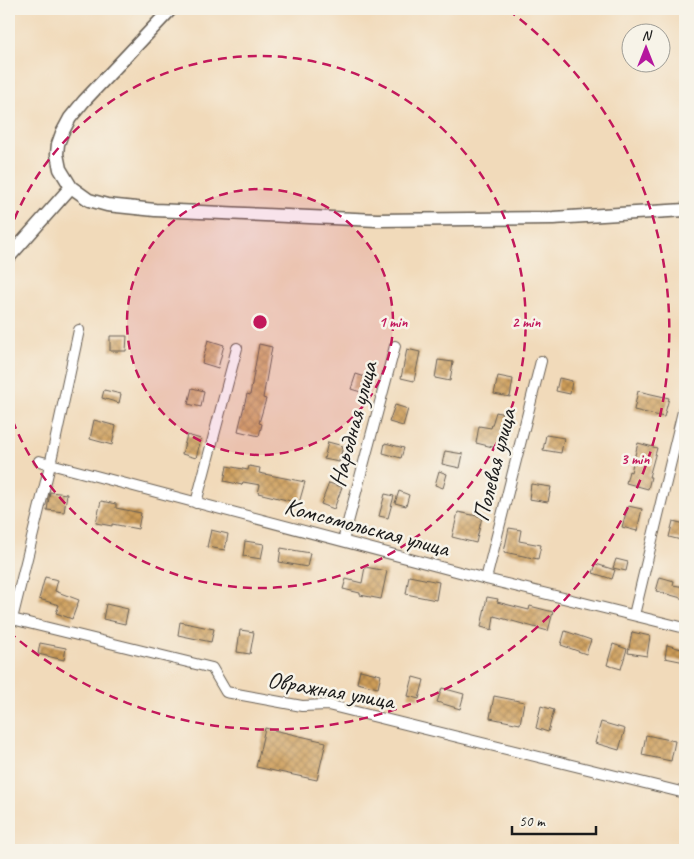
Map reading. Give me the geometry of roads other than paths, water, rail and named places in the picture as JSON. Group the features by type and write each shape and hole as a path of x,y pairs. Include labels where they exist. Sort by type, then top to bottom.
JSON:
{"street":[{"path":"171,9 84,101 65,126 58,144 57,154 60,169 71,187 89,200 107,205 155,210 377,220 506,219 685,210"},
{"path":"9,257 71,187"},
{"path":"50,465 79,330"},
{"name":"Народная улица","path":"343,541 395,346"},
{"path":"196,503 236,348"},
{"name":"Полевая улица","path":"486,579 541,361"},
{"path":"634,615 685,403"},
{"name":"Комсомольская улица","path":"39,461 486,579 685,628"},
{"name":"Овражная улица","path":"50,465 12,619 212,668 226,692 302,706 328,705 685,793"}]}
